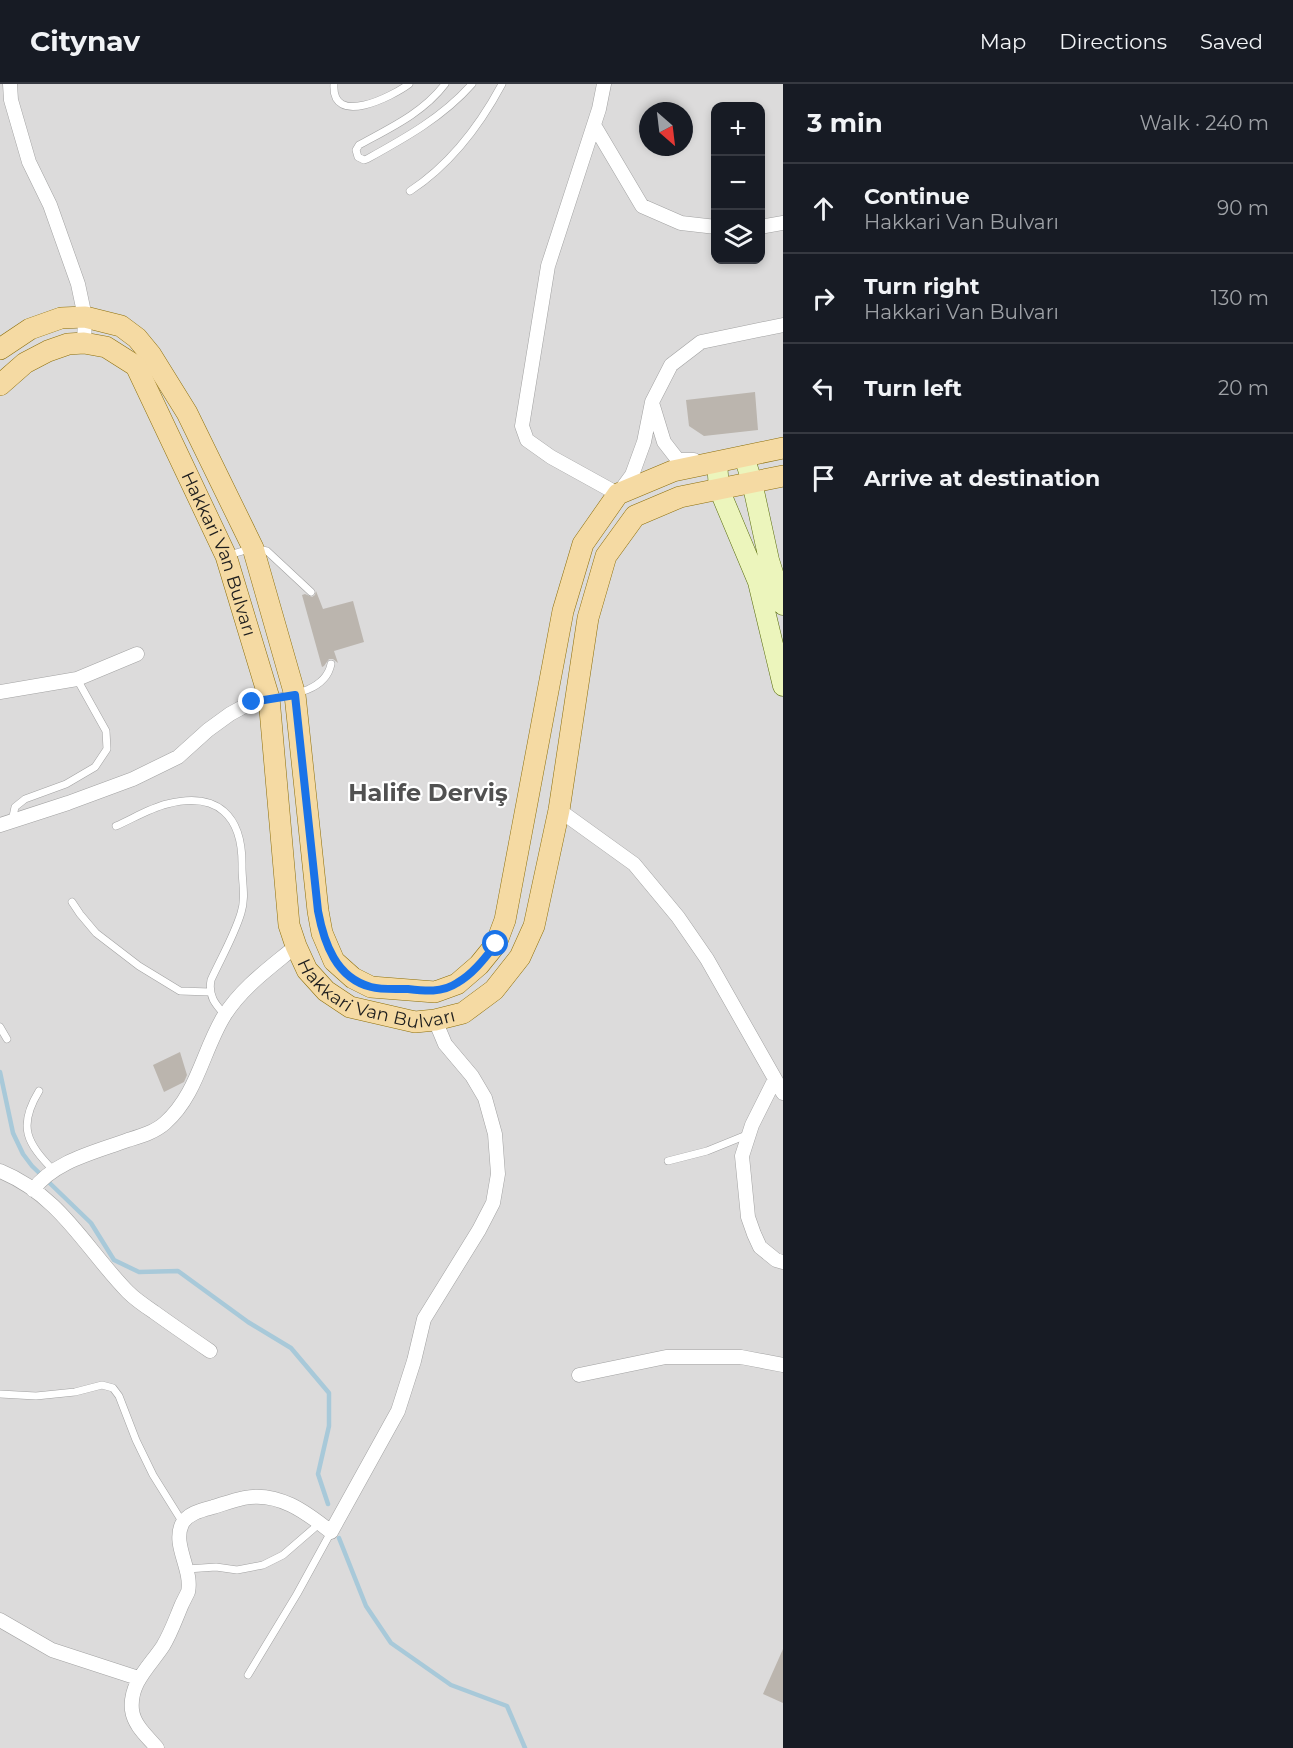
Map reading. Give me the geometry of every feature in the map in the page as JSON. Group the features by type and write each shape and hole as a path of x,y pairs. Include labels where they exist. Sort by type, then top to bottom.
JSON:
{"main road":[{"name":"Hakkari Van Bulvarı","path":"0,350 30,329 61,318 85,317 121,326 137,338 151,355 187,413 253,548 295,695 322,933 334,961 353,978 370,987 435,992 457,984 479,965 496,944 505,920 563,611 583,544 618,494"},
{"name":"Hakkari Van Bulvarı","path":"0,385 25,363 68,344 84,343 106,346 136,366 226,556 269,698 289,925 296,946 307,970 326,991 350,1006 415,1022 463,1013 494,990 520,957 534,926 559,810 588,618 606,556 634,516 680,497 783,476"},
{"path":"618,494 673,471 783,448"}],"street":[{"path":"10,84 11,100 29,162 50,205 78,284 85,317 84,343"},
{"path":"604,84 600,109 548,266 522,426 527,440 551,457 618,494 632,475 644,442 652,402 671,365 701,342 783,325"},
{"path":"594,125 642,206 681,223 711,226"},
{"path":"765,226 783,223"},
{"path":"652,402 664,442 678,460 717,462 719,489 758,582 783,686"},
{"path":"744,456 769,560 783,605"},
{"path":"0,692 77,679 137,654"},
{"path":"6,823 133,780 178,757 230,714 252,702 269,698"},
{"path":"559,810 634,864 678,917 707,959 783,1093"},
{"path":"36,1187 51,1172 72,1161 148,1133 166,1122 194,1083 225,1015 249,986 296,946"},
{"path":"157,1748 139,1728 132,1711 133,1699 138,1678 155,1658 173,1627 187,1593 189,1583 180,1533 183,1522 195,1513 246,1497 264,1497 294,1505 325,1527 398,1411 424,1319 493,1203 498,1174 495,1134 485,1098 471,1076 445,1044 435,1020"},
{"path":"775,1079 749,1134 742,1156 748,1217 760,1247 776,1260 783,1262"},
{"path":"0,1172 36,1187 56,1207 131,1295 210,1351"},
{"path":"579,1375 666,1357 741,1358 783,1365"},
{"path":"0,1620 52,1650 138,1678"}],"lane":[{"path":"334,84 334,91 339,101 349,106 380,100 409,84"},
{"path":"445,84 429,101 401,123 359,145 356,150 358,157 367,159 425,125 453,103 472,84"},
{"path":"410,191 434,174 457,152 502,84"},
{"path":"226,556 253,548 267,551 311,592"},
{"path":"269,698 295,695 312,687 323,680 330,671 331,664"},
{"path":"6,823 15,807 25,799 66,784 95,767 107,749 106,731 77,679"},
{"path":"116,826 165,804 189,800 213,804 232,819 241,848 243,902 231,939 211,980 210,992 213,1003 225,1015"},
{"path":"72,902 96,933 139,966 180,991 210,992"},
{"path":"0,1027 7,1039"},
{"path":"39,1091 29,1110 28,1135 37,1153 51,1172"},
{"path":"668,1161 707,1151 749,1134"},
{"path":"0,1394 36,1396 75,1392 102,1385 113,1388 119,1396 153,1475 183,1522"},
{"path":"187,1569 216,1567 237,1570 264,1565 325,1527"},
{"path":"248,1675 297,1594 325,1527"}],"shaded area":[{"path":"0,84 783,84 783,1748 0,1748"}],"building":[{"path":"755,392 758,430 704,436 689,426 686,400"},
{"path":"316,591 323,609 353,601 364,642 334,651 338,663 329,659 322,667 302,595 312,597"},
{"path":"180,1052 187,1075 184,1082 164,1092 153,1065"},
{"path":"783,1649 783,1703 763,1694"}],"waterway":[{"path":"0,1072 13,1133 23,1154 32,1166 91,1223 114,1260 139,1272 178,1271 248,1322 291,1348 329,1393 329,1426 318,1474 328,1504"},
{"path":"339,1538 366,1606 391,1643 451,1685 507,1706 525,1748"}],"district":[{"name":"Halife Derviş","path":"428,792"}],"route":[{"path":"252,702 295,695 318,911 322,933 334,961 353,978 370,987 435,992 457,984 479,965 496,944"}]}
